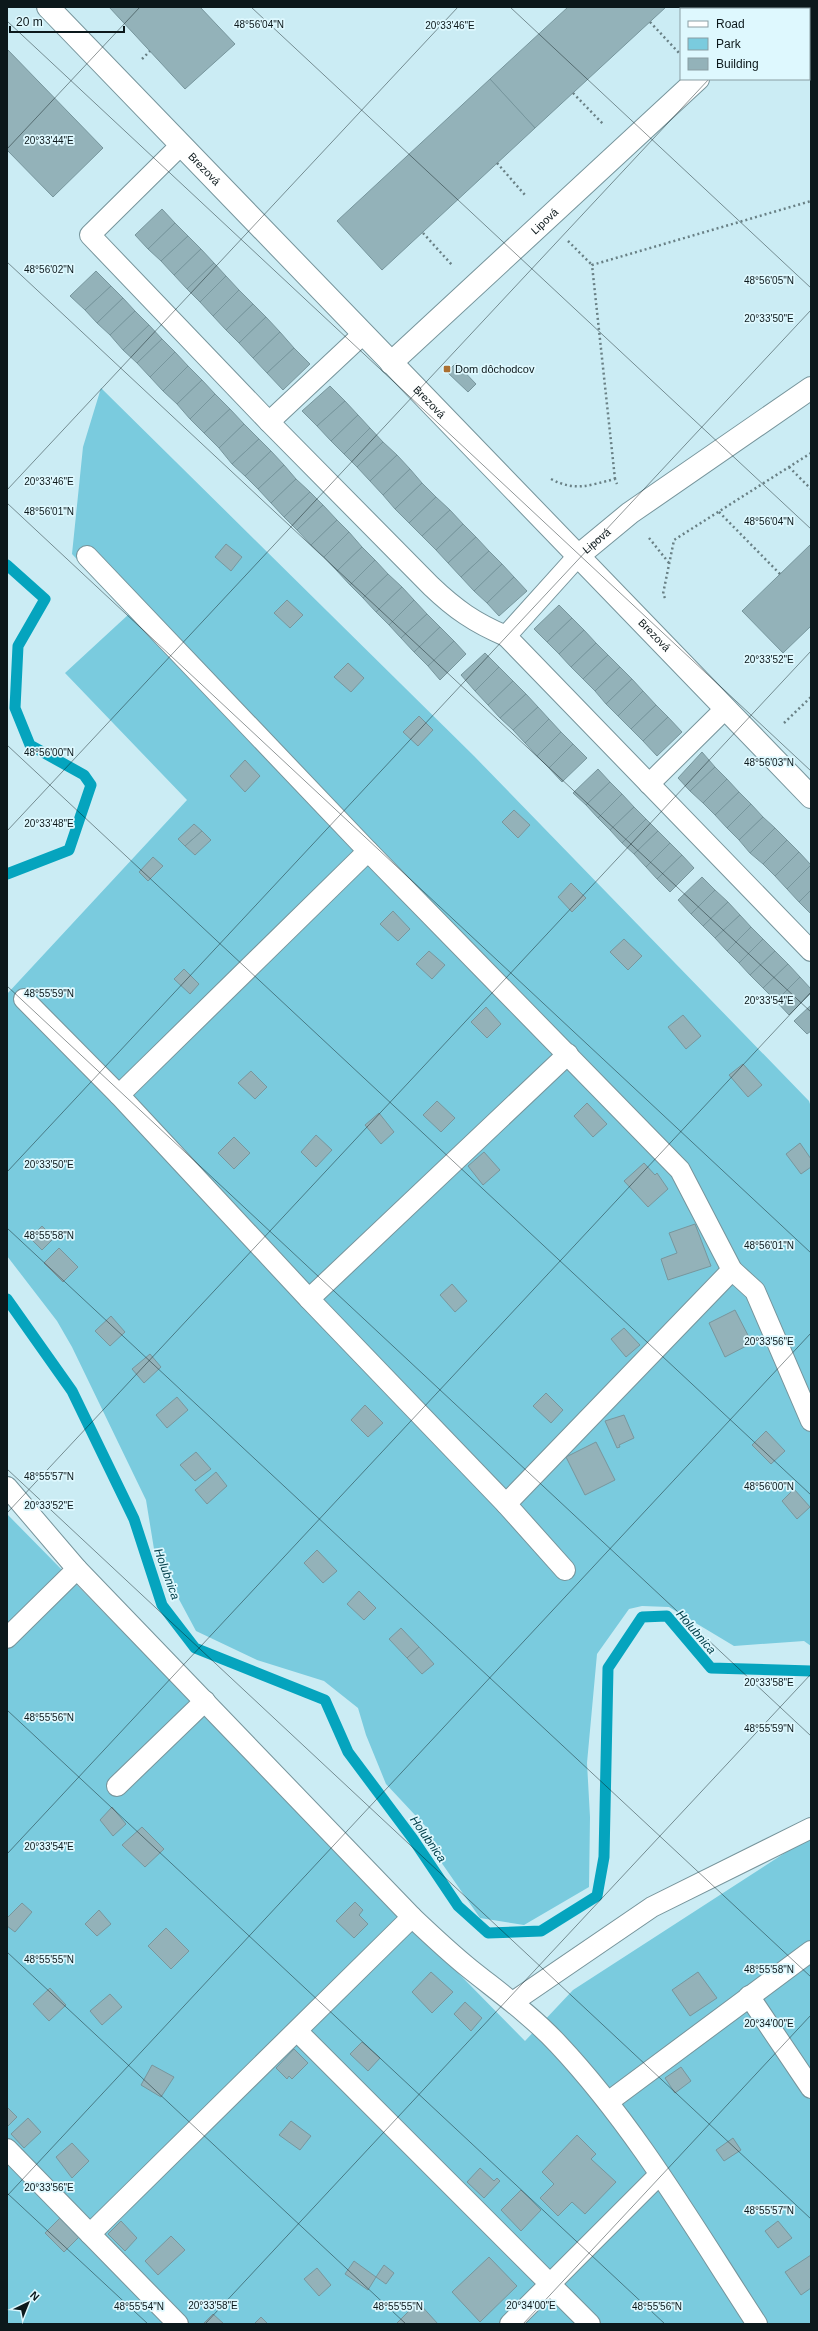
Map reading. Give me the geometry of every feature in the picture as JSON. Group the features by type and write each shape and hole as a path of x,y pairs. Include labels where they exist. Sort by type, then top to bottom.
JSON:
{"street":[{"name":"Brezová","path":"48,7 811,797"},
{"name":"Lipová","path":"391,363 697,80"},
{"name":"Lipová","path":"578,556 630,513 811,388"}],"lane":[{"path":"181,145 90,235 269,422 456,609 479,624 506,636 811,951"},
{"path":"269,422 363,334"},
{"path":"87,556 368,851 680,1170 732,1270 754,1291 811,1421"},
{"path":"506,636 578,556"},
{"path":"649,784 725,709"},
{"path":"119,1095 368,851"},
{"path":"24,999 119,1095 308,1299 506,1504 565,1570"},
{"path":"308,1299 568,1054"},
{"path":"506,1504 732,1270"},
{"path":"7,1487 77,1569 412,1917 469,1968 513,2002 558,2043 608,2102 659,2175 757,2324"},
{"path":"7,1638 77,1569"},
{"path":"117,1786 205,1702"},
{"path":"513,2002 652,1907 811,1828"},
{"path":"90,2234 412,1917"},
{"path":"608,2102 811,1951"},
{"path":"749,1996 811,2088"},
{"path":"296,2031 590,2324"},
{"path":"7,2149 178,2324"},
{"path":"510,2324 659,2175"}],"path":[{"path":"650,22 680,54"},
{"path":"138,63 150,51"},
{"path":"573,92 624,147"},
{"path":"497,163 547,219"},
{"path":"615,479 592,265 811,201"},
{"path":"423,233 473,287"},
{"path":"666,601 663,594 674,540 811,453"},
{"path":"789,467 811,489"},
{"path":"719,512 780,574"},
{"path":"779,728 811,697"}],"green space":[{"path":"101,388 474,756 809,1101 811,1107 811,1646 804,1641 734,1646 669,1607 642,1606 629,1609 597,1654 587,1763 590,1817 589,1887 524,1925 480,1918 441,1862 429,1830 386,1784 366,1735 358,1708 324,1681 257,1660 196,1631 154,1549 146,1500 72,1347 57,1321 7,1256 7,994 187,800 65,673 129,614 72,554 83,447"},
{"path":"7,1514 525,2041 573,1990 811,1836 811,2324 7,2324"}],"building":[{"path":"109,7 200,7 235,44 185,89"},
{"path":"568,7 666,7 535,128 490,79"},
{"path":"7,49 103,148 53,197 7,150"},
{"path":"490,79 535,128 382,270 337,221"},
{"path":"162,209 175,223 148,249 135,235"},
{"path":"175,223 188,236 161,261 148,249"},
{"path":"188,236 201,249 174,275 161,261"},
{"path":"201,249 214,263 187,289 174,275"},
{"path":"214,263 226,276 200,302 187,289"},
{"path":"96,271 111,286 85,310 70,296"},
{"path":"226,276 239,290 213,316 200,302"},
{"path":"111,286 123,298 97,323 85,310"},
{"path":"239,290 253,304 226,330 213,316"},
{"path":"123,298 135,311 110,335 97,323"},
{"path":"253,304 266,317 239,343 226,330"},
{"path":"135,311 149,325 123,350 110,335"},
{"path":"266,317 280,332 253,358 239,343"},
{"path":"149,325 162,339 137,363 123,350"},
{"path":"280,332 294,348 267,373 253,358"},
{"path":"162,339 175,352 150,377 137,363"},
{"path":"294,348 310,364 283,390 267,373"},
{"path":"175,352 188,366 163,391 150,377"},
{"path":"456,363 476,384 468,392 447,372"},
{"path":"188,366 202,380 177,404 163,391"},
{"path":"202,380 215,394 190,419 177,404"},
{"path":"330,386 345,401 317,426 302,411"},
{"path":"215,394 230,409 204,433 190,419"},
{"path":"345,401 358,415 331,441 317,426"},
{"path":"230,409 244,424 219,448 204,433"},
{"path":"358,415 370,428 344,454 331,441"},
{"path":"244,424 259,439 232,464 219,448"},
{"path":"370,428 383,442 357,467 344,454"},
{"path":"259,439 271,451 245,476 232,464"},
{"path":"383,442 397,455 370,481 357,467"},
{"path":"271,451 284,465 258,489 245,476"},
{"path":"397,455 410,469 383,495 370,481"},
{"path":"284,465 296,479 271,503 258,489"},
{"path":"410,469 422,483 395,509 383,495"},
{"path":"296,479 310,492 284,517 271,503"},
{"path":"422,483 436,497 409,523 395,509"},
{"path":"310,492 323,505 297,530 284,517"},
{"path":"436,497 450,510 422,536 409,523"},
{"path":"323,505 337,520 311,545 297,530"},
{"path":"450,510 463,524 436,550 422,536"},
{"path":"337,520 349,532 324,557 311,545"},
{"path":"463,524 476,537 448,563 436,550"},
{"path":"349,532 362,547 337,571 324,557"},
{"path":"476,537 489,551 461,577 448,563"},
{"path":"226,544 242,557 231,571 215,557"},
{"path":"811,544 811,626 783,653 742,611"},
{"path":"362,547 375,560 350,585 337,571"},
{"path":"489,551 502,564 474,591 461,577"},
{"path":"375,560 388,574 363,598 350,585"},
{"path":"502,564 514,577 487,603 474,591"},
{"path":"388,574 402,587 376,612 363,598"},
{"path":"514,577 527,591 499,616 487,603"},
{"path":"402,587 414,600 389,625 376,612"},
{"path":"287,600 303,615 290,628 274,613"},
{"path":"414,600 427,614 401,638 389,625"},
{"path":"559,605 572,618 547,642 534,629"},
{"path":"427,614 440,627 414,652 401,638"},
{"path":"572,618 584,630 559,654 547,642"},
{"path":"440,627 454,641 428,666 414,652"},
{"path":"584,630 596,643 571,667 559,654"},
{"path":"454,641 466,654 440,680 428,666"},
{"path":"596,643 608,655 583,679 571,667"},
{"path":"485,653 499,667 475,691 461,675"},
{"path":"608,655 620,667 595,691 583,679"},
{"path":"348,663 364,678 351,692 334,677"},
{"path":"499,667 513,681 488,705 475,691"},
{"path":"620,667 632,679 606,704 595,691"},
{"path":"632,679 643,691 618,716 606,704"},
{"path":"513,681 526,694 500,718 488,705"},
{"path":"643,691 656,705 631,729 618,716"},
{"path":"526,694 538,707 513,730 500,718"},
{"path":"656,705 668,717 643,741 631,729"},
{"path":"538,707 549,719 525,743 513,730"},
{"path":"419,716 433,730 418,746 403,732"},
{"path":"668,717 682,732 657,756 643,741"},
{"path":"549,719 561,732 537,756 525,743"},
{"path":"561,732 573,744 549,768 537,756"},
{"path":"573,744 587,758 562,782 549,768"},
{"path":"702,752 715,767 690,791 678,778"},
{"path":"245,760 260,776 245,792 230,776"},
{"path":"715,767 727,779 703,803 690,791"},
{"path":"598,769 610,782 586,805 573,793"},
{"path":"727,779 739,792 715,815 703,803"},
{"path":"610,782 622,794 598,818 586,805"},
{"path":"739,792 751,804 727,828 715,815"},
{"path":"622,794 634,807 610,830 598,818"},
{"path":"751,804 763,817 739,840 727,828"},
{"path":"634,807 646,819 622,843 610,830"},
{"path":"514,810 530,825 518,838 502,822"},
{"path":"763,817 775,828 750,853 739,840"},
{"path":"646,819 658,831 634,854 622,843"},
{"path":"194,824 202,831 185,846 178,839"},
{"path":"775,828 787,840 763,864 750,853"},
{"path":"202,831 211,840 195,855 185,846"},
{"path":"658,831 670,843 646,867 634,854"},
{"path":"787,840 799,852 775,876 763,864"},
{"path":"670,843 682,855 657,879 646,867"},
{"path":"799,852 811,865 787,889 775,876"},
{"path":"682,855 694,868 670,892 657,879"},
{"path":"153,857 163,866 148,881 139,872"},
{"path":"811,865 811,890 799,902 787,889"},
{"path":"702,877 715,890 691,914 678,900"},
{"path":"571,883 586,898 572,912 558,897"},
{"path":"715,890 728,902 703,926 691,914"},
{"path":"811,890 811,914 799,902"},
{"path":"728,902 740,915 715,938 703,926"},
{"path":"393,911 410,929 398,941 380,924"},
{"path":"740,915 751,927 727,951 715,938"},
{"path":"751,927 763,939 739,963 727,951"},
{"path":"624,939 642,956 628,970 610,952"},
{"path":"763,939 775,951 750,975 739,963"},
{"path":"429,951 445,965 432,979 416,964"},
{"path":"775,951 788,964 763,988 750,975"},
{"path":"788,964 800,977 776,1001 763,988"},
{"path":"184,969 199,984 190,994 174,979"},
{"path":"800,977 811,989 811,993 789,1015 776,1001"},
{"path":"811,1005 811,1031 807,1034 794,1021"},
{"path":"486,1007 501,1024 487,1038 471,1022"},
{"path":"683,1015 701,1036 686,1049 668,1027"},
{"path":"743,1064 762,1085 748,1097 729,1075"},
{"path":"251,1071 267,1087 255,1099 238,1083"},
{"path":"437,1101 455,1118 441,1132 423,1115"},
{"path":"587,1103 607,1124 593,1137 574,1116"},
{"path":"379,1113 394,1132 381,1144 365,1125"},
{"path":"316,1135 332,1150 316,1167 301,1152"},
{"path":"234,1137 250,1153 234,1169 218,1153"},
{"path":"800,1143 811,1159 811,1167 801,1174 786,1154"},
{"path":"484,1152 500,1170 483,1185 468,1166"},
{"path":"644,1163 655,1175 657,1173 668,1189 648,1207 624,1181"},
{"path":"695,1224 711,1266 668,1280 661,1259 677,1253 669,1233"},
{"path":"42,1226 54,1238 42,1250 30,1238"},
{"path":"59,1248 78,1267 63,1282 44,1263"},
{"path":"452,1284 467,1301 455,1312 440,1295"},
{"path":"735,1310 752,1343 725,1357 709,1323"},
{"path":"111,1316 125,1332 110,1346 95,1331"},
{"path":"624,1328 640,1345 626,1357 611,1339"},
{"path":"150,1354 161,1367 144,1383 132,1369"},
{"path":"546,1393 563,1410 551,1423 533,1406"},
{"path":"177,1397 188,1410 167,1428 156,1415"},
{"path":"365,1405 383,1423 368,1437 351,1420"},
{"path":"624,1415 634,1438 619,1445 620,1447 617,1448 605,1421"},
{"path":"766,1431 785,1451 771,1464 752,1445"},
{"path":"596,1442 615,1480 585,1495 566,1457"},
{"path":"196,1452 211,1469 195,1481 180,1465"},
{"path":"216,1472 227,1486 207,1504 195,1490"},
{"path":"794,1489 810,1507 797,1519 782,1501"},
{"path":"317,1550 337,1571 323,1583 304,1563"},
{"path":"359,1591 376,1608 364,1620 347,1604"},
{"path":"401,1628 419,1647 407,1658 389,1639"},
{"path":"419,1647 434,1664 422,1674 407,1658"},
{"path":"112,1807 126,1824 113,1836 100,1820"},
{"path":"142,1827 164,1849 145,1867 122,1845"},
{"path":"355,1902 363,1910 359,1915 368,1924 354,1938 336,1921"},
{"path":"22,1903 32,1912 15,1932 7,1926 7,1918"},
{"path":"99,1910 111,1924 97,1936 85,1924"},
{"path":"166,1928 189,1951 171,1969 148,1946"},
{"path":"431,1972 453,1992 432,2013 412,1992"},
{"path":"698,1972 717,1998 690,2016 672,1990"},
{"path":"50,1988 66,2005 49,2021 33,2004"},
{"path":"110,1994 122,2007 102,2025 90,2011"},
{"path":"465,2002 482,2018 471,2031 454,2014"},
{"path":"362,2042 380,2058 368,2071 350,2054"},
{"path":"294,2049 308,2063 292,2079 289,2076 287,2079 276,2068"},
{"path":"152,2065 174,2077 161,2097 141,2085"},
{"path":"681,2067 691,2081 675,2093 665,2078"},
{"path":"7,2107 17,2117 7,2127"},
{"path":"28,2118 41,2132 24,2148 11,2134"},
{"path":"291,2121 311,2136 300,2150 279,2135"},
{"path":"577,2135 596,2154 591,2159 616,2182 585,2214 572,2202 558,2216 540,2198 554,2184 542,2172"},
{"path":"733,2138 741,2150 724,2161 716,2150"},
{"path":"72,2143 89,2161 72,2178 56,2157"},
{"path":"480,2168 494,2181 497,2178 500,2181 484,2198 467,2182"},
{"path":"521,2190 541,2210 521,2231 501,2210"},
{"path":"60,2218 79,2237 64,2252 45,2233"},
{"path":"121,2221 137,2238 125,2251 108,2234"},
{"path":"778,2221 792,2238 778,2248 765,2231"},
{"path":"171,2236 185,2250 158,2275 145,2261"},
{"path":"811,2255 811,2288 801,2295 785,2272"},
{"path":"489,2257 517,2286 480,2322 452,2292"},
{"path":"354,2261 376,2277 368,2290 345,2274"},
{"path":"384,2265 394,2273 386,2284 376,2277"},
{"path":"317,2268 331,2285 319,2296 304,2279"},
{"path":"418,2302 438,2324 396,2324"},
{"path":"213,2314 224,2324 203,2324"},
{"path":"261,2317 268,2324 254,2324"}],"waterway":[{"name":"Holubnica","path":"7,565 45,599 18,646 15,708 30,745 84,775 91,785 69,850 7,874"},
{"name":"Holubnica","path":"7,1299 72,1391 134,1519 162,1605 195,1648 325,1700 348,1752 413,1839 458,1906 488,1933 541,1931 597,1896 604,1857 608,1668 642,1617 667,1616 711,1668 811,1671"}],"place":[{"name":"Dom dôchodcov","path":"447,369"}]}
